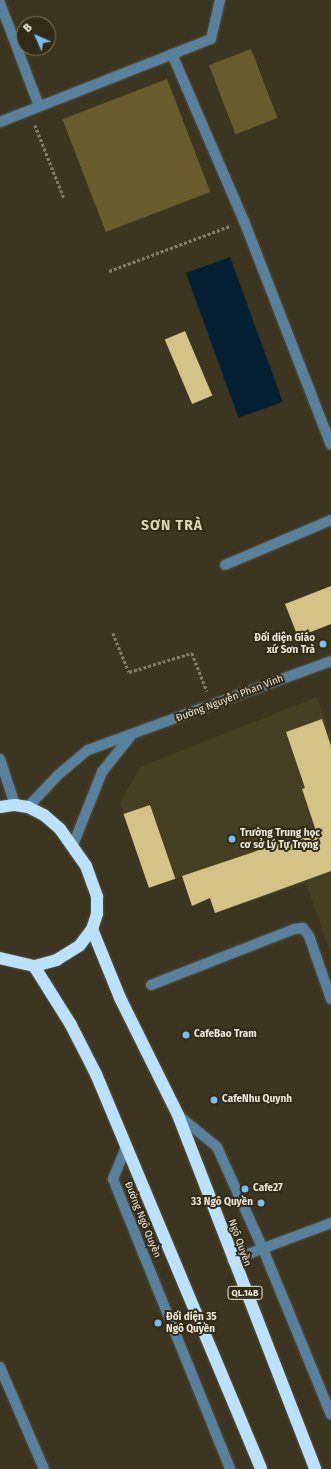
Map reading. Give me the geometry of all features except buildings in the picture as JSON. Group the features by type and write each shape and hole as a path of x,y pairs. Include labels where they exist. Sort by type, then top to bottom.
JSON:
{"highway":[{"path":"0,807 15,805 28,807 44,815 73,845 86,866 97,897 97,914 92,929 79,946 63,956 34,966 0,958"},
{"name":"QL.14B","path":"92,929 120,998 178,1115"},
{"path":"34,966 71,1025 96,1074 261,1469"},
{"name":"Ngô Quyền","path":"178,1115 232,1260 315,1469"}],"street":[{"path":"0,122 211,38 220,0"},
{"path":"0,3 39,106"},
{"path":"172,54 244,221 331,445"},
{"path":"225,565 331,520"},
{"name":"Đường Nguyễn Phan Vinh","path":"28,807 73,760 99,745 130,737 331,661"},
{"name":"Đường Nguyễn Phan Vinh","path":"73,845 99,777 109,761 130,737"},
{"path":"0,759 15,805"},
{"path":"151,985 295,929 303,928 309,936 331,999"},
{"path":"178,1115 217,1147 263,1249 331,1415"},
{"name":"Đường Ngô Quyền","path":"126,1147 113,1180 230,1469"},
{"path":"232,1260 331,1223"},
{"path":"0,1367 44,1469"}],"path":[{"path":"29,110 64,198"},
{"path":"109,271 244,221"},
{"path":"113,633 129,672 192,653 213,705"}],"shaded area":[{"path":"251,49 278,118 236,134 209,65"},
{"path":"167,79 210,192 106,232 62,119"},
{"name":"Trường Trung học cơ sở Lý Tự Trọng","path":"317,697 331,736 331,954 306,883 215,913 209,898 192,906 182,876 151,888 120,803 140,767"}],"water":[{"path":"230,257 283,402 239,418 186,273"}],"place":[{"name":"Đối diện Giáo xứ Sơn Trà","path":"323,644"},
{"name":"Trường Trung học cơ sở Lý Tự Trọng","path":"232,839"},
{"name":"CafeBao Tram","path":"186,1035"},
{"name":"CafeNhu Quynh","path":"214,1100"},
{"name":"Cafe27","path":"245,1189"},
{"name":"33 Ngô Quyền","path":"261,1203"},
{"name":"Đối diện 35 Ngô Quyền","path":"158,1323"}],"district":[{"name":"SƠN TRÀ","path":"172,526"}]}
